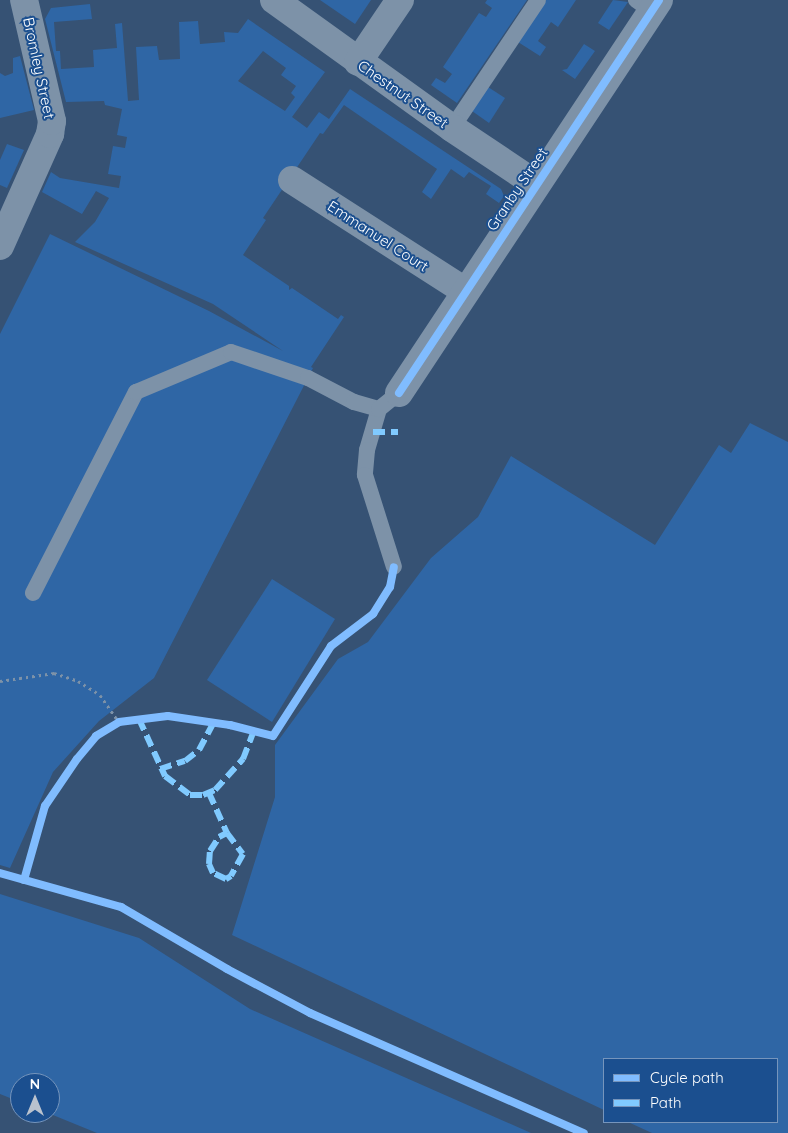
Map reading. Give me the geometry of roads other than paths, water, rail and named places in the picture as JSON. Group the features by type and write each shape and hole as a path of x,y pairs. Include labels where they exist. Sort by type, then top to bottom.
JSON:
{"street":[{"name":"Bromley Street","path":"0,246 50,134 52,121 24,0"},
{"name":"Chestnut Street","path":"274,0 358,62 536,184"},
{"path":"358,62 400,0"},
{"name":"Granby Street","path":"389,401 536,184 649,4"},
{"name":"Emmanuel Court","path":"292,180 465,291"}],"lane":[{"path":"452,128 538,0"},
{"path":"33,593 136,392 231,352 308,378 354,402 389,401 367,450 365,475 394,566"}]}
